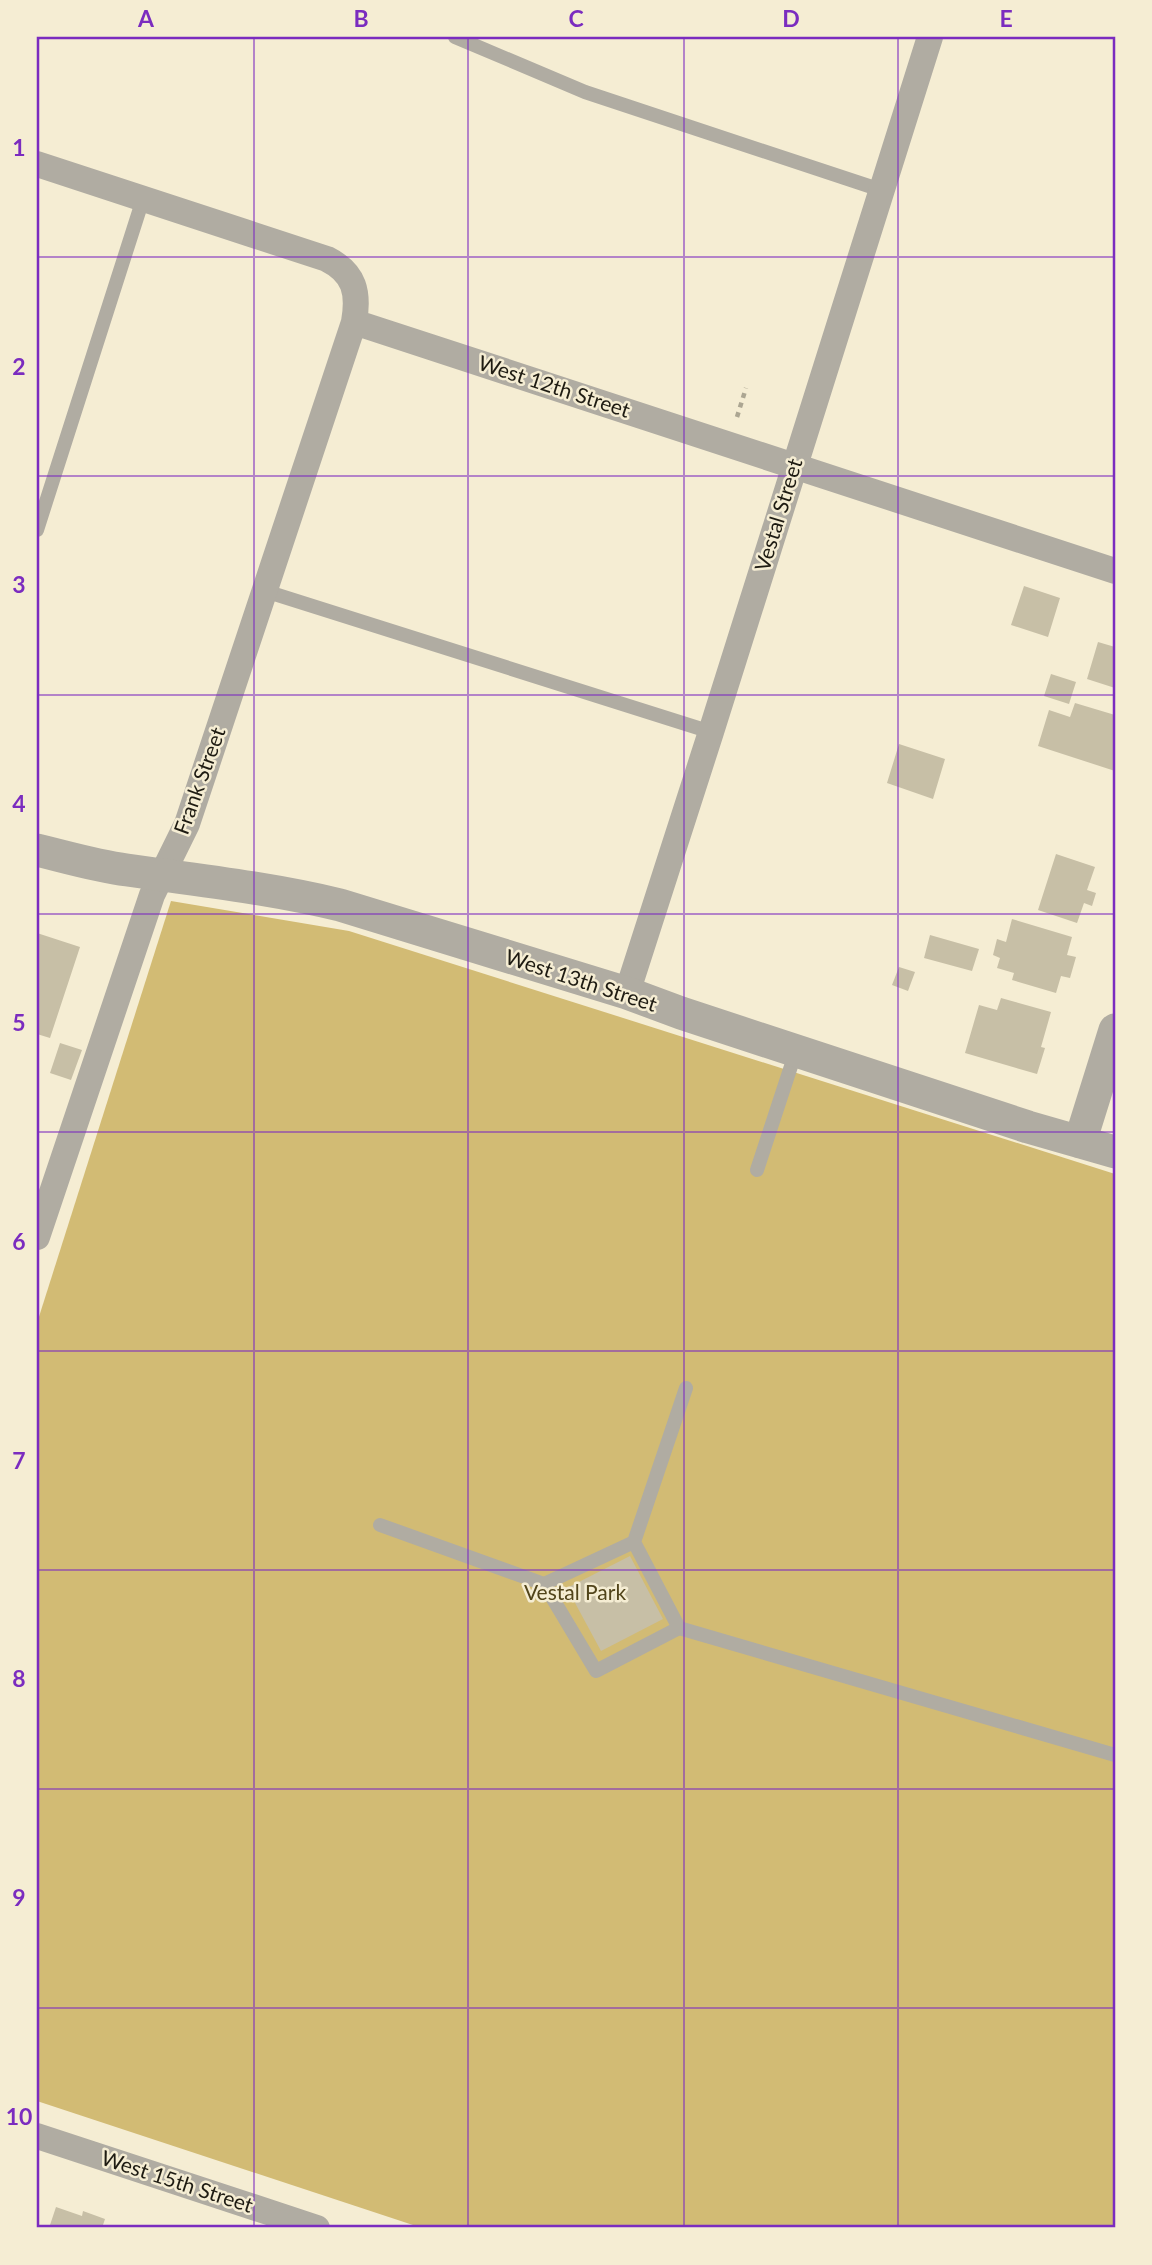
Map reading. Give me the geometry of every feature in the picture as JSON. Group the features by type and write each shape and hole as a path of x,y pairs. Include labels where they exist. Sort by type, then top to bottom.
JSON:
{"street":[{"name":"Vestal Street","path":"627,993 930,37"},
{"path":"37,164 327,259 339,265 354,288 357,302 354,322"},
{"name":"West 12th Street","path":"354,322 1115,571"},
{"name":"Frank Street","path":"37,1237 148,908 187,824 354,322"},
{"name":"West 13th Street","path":"37,850 124,870 296,894 340,905 627,993 796,1051 1115,1152"},
{"path":"1080,1142 1115,1030"},
{"name":"West 15th Street","path":"37,2136 317,2228"}],"lane":[{"path":"455,37 585,92 881,190"},
{"path":"37,530 143,199"},
{"path":"265,591 711,732"},
{"path":"757,1170 796,1051"},
{"path":"679,1628 634,1542 686,1388"},
{"path":"380,1525 544,1584 596,1671 679,1628 1115,1755"},
{"path":"544,1584 634,1542"}],"path":[{"path":"733,428 746,388"}],"green space":[{"name":"Vestal Park","path":"171,901 349,931 1115,1174 1115,2228 422,2228 37,2101 37,1323"}],"building":[{"path":"1024,586 1060,598 1048,637 1011,625"},
{"path":"1098,642 1115,647 1115,688 1087,679"},
{"path":"1051,674 1076,682 1069,704 1044,696"},
{"path":"1075,703 1115,715 1115,771 1038,746 1049,710 1070,717"},
{"path":"899,744 945,759 933,799 887,783"},
{"path":"1056,854 1095,867 1087,890 1096,893 1092,906 1084,903 1077,923 1038,910"},
{"path":"1012,919 1072,937 1067,955 1076,957 1070,978 1061,976 1056,993 1012,980 1014,973 997,968 1000,958 993,955 997,939 1006,942"},
{"path":"37,933 80,947 50,1038 37,1034"},
{"path":"930,935 979,949 972,971 924,958"},
{"path":"899,967 915,972 908,991 892,985"},
{"path":"1001,998 1051,1012 1037,1074 965,1053 979,1005 997,1010"},
{"path":"60,1043 82,1050 71,1080 50,1073"},
{"path":"630,1556 663,1619 601,1651 567,1588"},
{"path":"56,2207 82,2216 83,2211 105,2219 102,2228 49,2228"}]}
